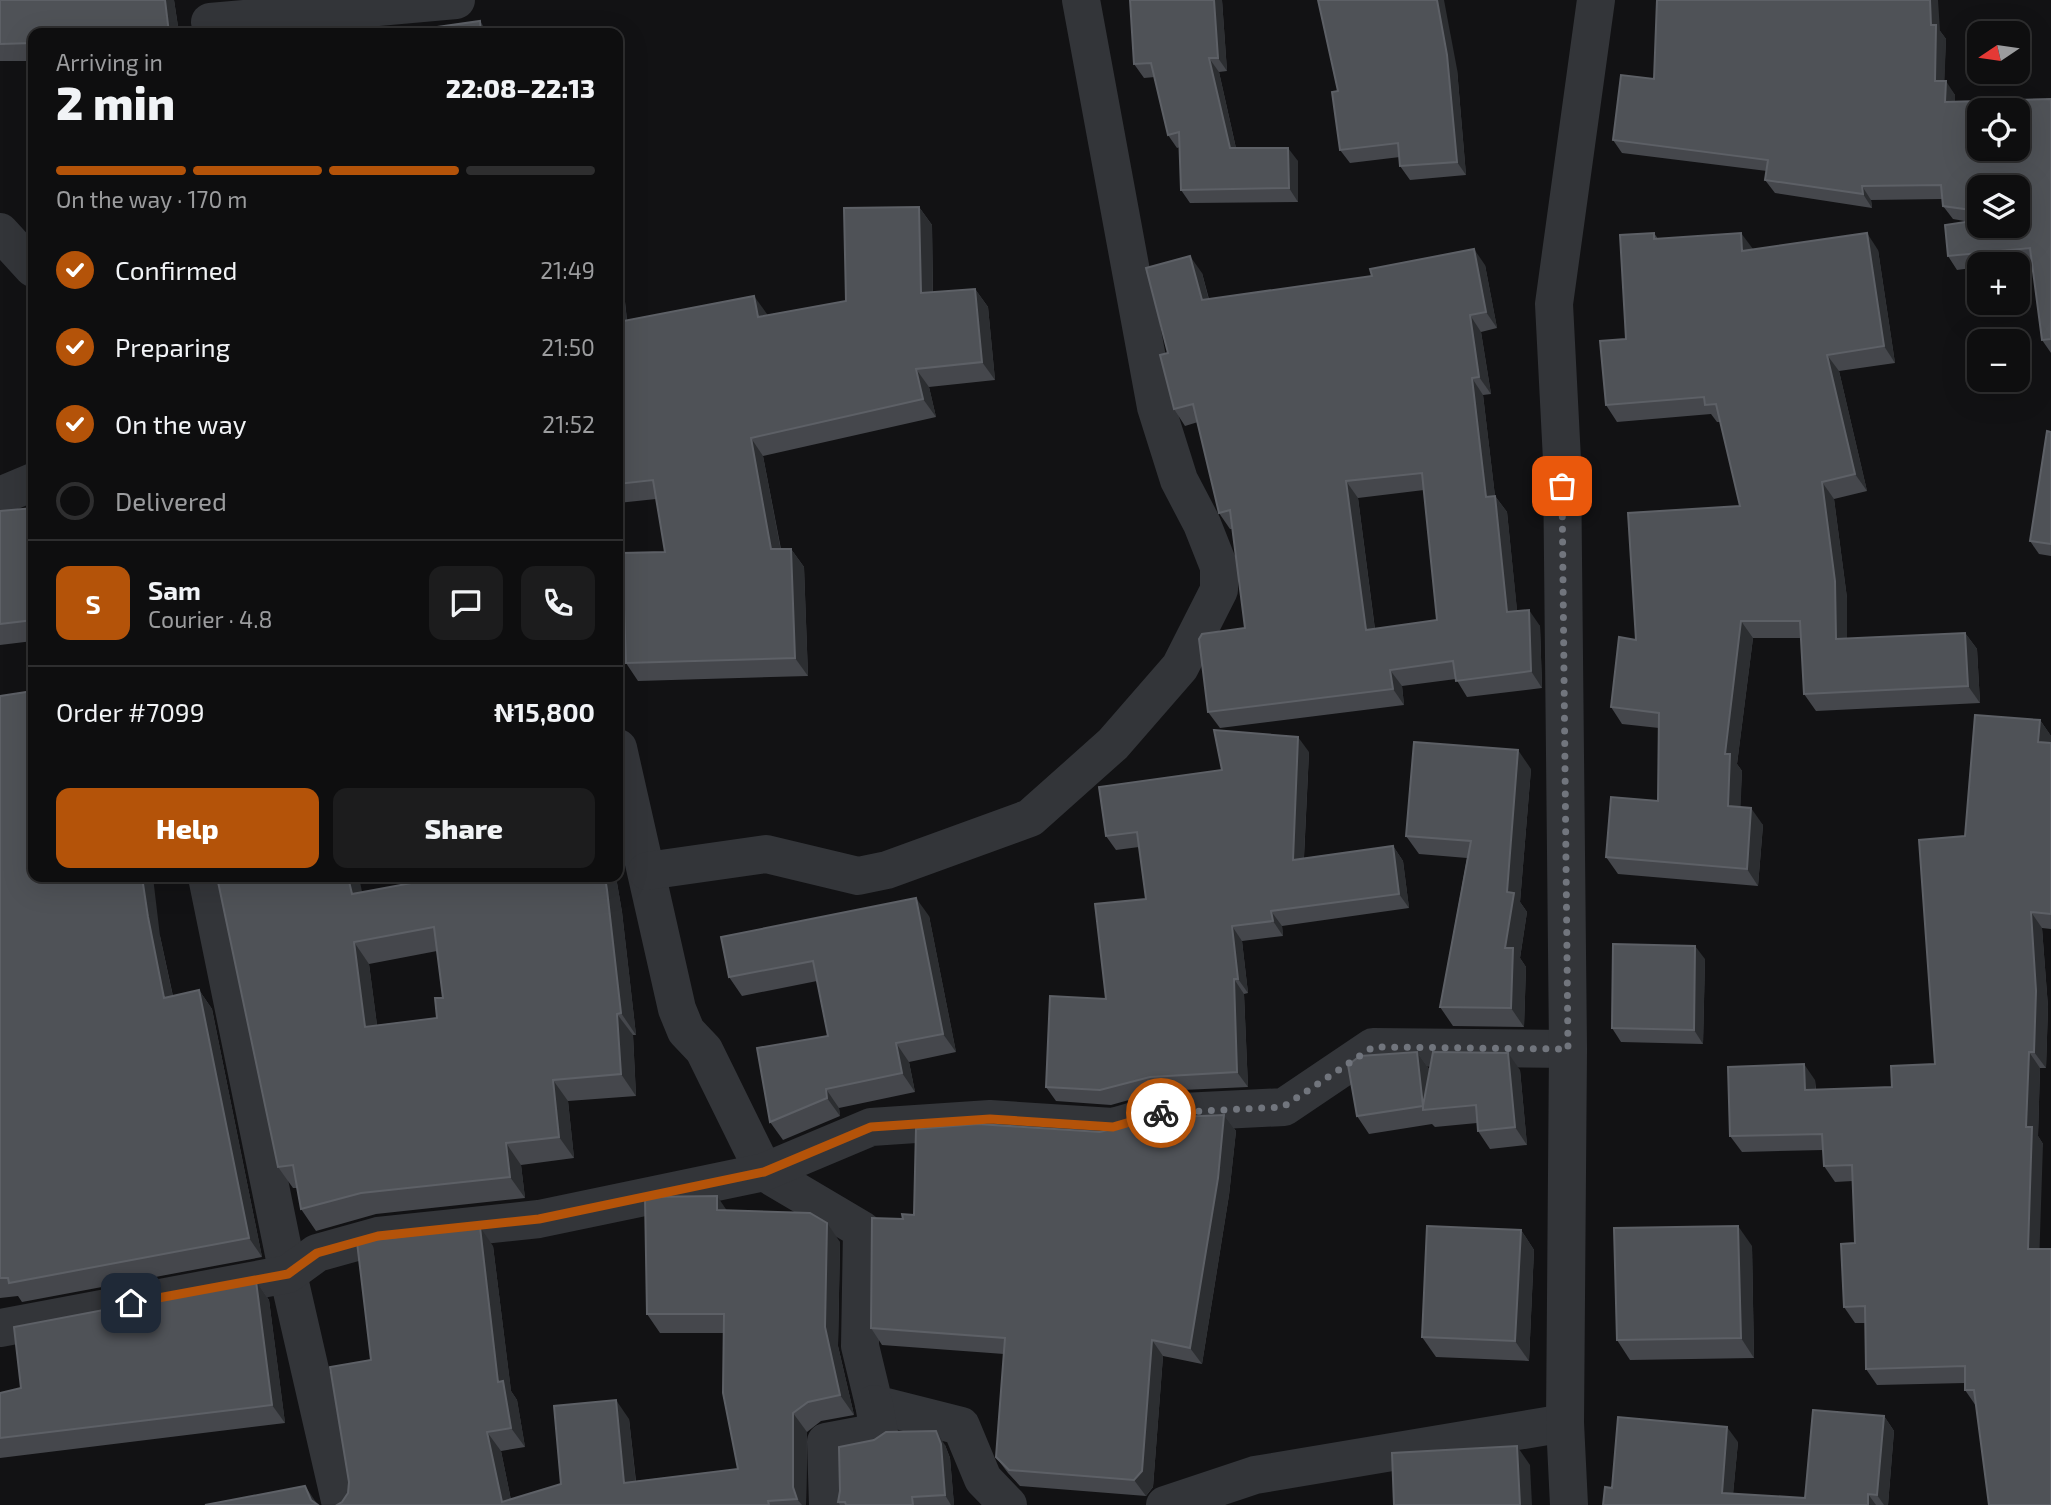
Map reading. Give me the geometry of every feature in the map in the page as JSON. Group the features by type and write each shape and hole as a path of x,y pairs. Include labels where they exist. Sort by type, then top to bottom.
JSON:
{"street":[{"path":"209,19 456,0"},
{"path":"647,871 766,854 858,876 887,870 1030,818 1113,744 1180,667 1219,590 1219,567 1202,524 1179,480 1156,407 1080,0"},
{"path":"1569,1505 1565,1423 1568,1049 1562,460 1554,304 1596,0"},
{"path":"0,232 28,263"},
{"path":"0,496 28,484"},
{"path":"623,769 677,1009 686,1031 704,1050 764,1172 862,1230 860,1346 879,1432 826,1442 828,1505"},
{"path":"208,882 288,1274 341,1505"},
{"path":"0,1328 288,1274 317,1253 378,1236 539,1219 764,1172 871,1127 990,1119 1113,1127 1162,1113 1283,1107 1373,1047 1568,1049"},
{"path":"874,1404 961,1426 983,1479 1007,1505"},
{"path":"1165,1505 1255,1475 1565,1423"}],"building":[{"path":"0,0 165,0 168,28 28,28 28,43 0,44"},
{"path":"1130,0 1214,0 1218,58 1209,58 1230,148 1288,148 1289,188 1181,190 1179,132 1168,135 1151,63 1134,64"},
{"path":"1318,0 1437,0 1447,55 1457,162 1400,166 1398,143 1340,150 1332,92 1338,91"},
{"path":"1657,0 1930,0 1931,25 1936,25 1935,81 1946,81 1945,102 1967,101 1967,161 2030,161 2030,100 2051,99 2051,339 2042,340 2030,248 1967,252 1967,254 1948,256 1945,225 1967,222 1967,238 2030,238 2030,175 1967,175 1967,209 1943,206 1941,185 1862,186 1863,194 1765,180 1768,160 1613,140 1621,75 1654,79"},
{"path":"480,21 481,28 430,28"},
{"path":"919,207 921,293 975,289 982,362 916,369 923,399 751,438 771,549 791,549 795,658 626,663 623,553 665,552 653,480 623,483 623,321 754,296 758,317 846,301 844,208"},
{"path":"1654,233 1654,239 1741,233 1742,251 1867,233 1884,346 1827,355 1855,474 1822,482 1835,581 1836,639 1965,633 1968,686 1804,694 1800,621 1741,621 1725,754 1730,754 1728,806 1751,808 1747,869 1606,857 1611,797 1658,801 1659,713 1611,707 1619,637 1636,640 1628,513 1740,506 1716,404 1705,405 1704,397 1606,405 1600,341 1626,339 1620,235"},
{"path":"1474,249 1486,312 1470,315 1479,377 1472,378 1486,497 1495,496 1507,612 1529,610 1531,671 1456,681 1453,661 1390,670 1393,689 1208,712 1199,639 1202,634 1245,628 1230,510 1219,513 1193,404 1174,409 1160,355 1168,353 1146,268 1190,256 1202,300 1372,276 1370,269","holes":["1422,473 1437,620 1366,630 1346,481"]},
{"path":"2047,431 2051,432 2051,544 2030,541"},
{"path":"28,508 28,621 0,624 0,511"},
{"path":"28,692 28,882 143,882 164,998 199,990 249,1238 9,1283 8,1278 0,1278 0,696"},
{"path":"1975,715 2040,720 2038,742 2051,743 2051,914 2031,912 2036,991 2034,1052 2029,1052 2026,1127 2032,1127 2028,1249 2051,1249 2051,1505 1989,1505 1974,1390 1965,1390 1965,1366 1866,1369 1865,1306 1844,1307 1841,1244 1855,1243 1852,1165 1824,1166 1822,1134 1730,1136 1728,1067 1804,1064 1805,1090 1892,1087 1891,1066 1935,1064 1919,840 1965,836"},
{"path":"1214,730 1298,737 1293,860 1393,846 1399,894 1271,911 1273,921 1232,926 1238,979 1234,979 1237,1072 1150,1077 1100,1090 1046,1087 1050,996 1106,999 1095,904 1146,899 1137,832 1106,836 1099,787 1222,770"},
{"path":"1414,742 1518,750 1507,892 1514,893 1505,948 1513,948 1511,1008 1440,1007 1471,841 1406,836"},
{"path":"218,882 349,882 352,894 417,882 606,882 621,1013 617,1014 621,1074 553,1080 559,1137 506,1143 510,1177 361,1193 301,1209 293,1165 278,1167","holes":["434,927 443,998 435,998 437,1018 365,1027 354,942"]},
{"path":"916,898 943,1034 896,1043 902,1073 826,1089 827,1098 770,1122 757,1048 828,1036 813,961 729,977 721,937"},
{"path":"1613,944 1695,946 1694,1030 1612,1028"},
{"path":"1417,1052 1423,1106 1357,1116 1348,1065 1360,1056"},
{"path":"1433,1052 1508,1053 1515,1127 1478,1131 1476,1105 1423,1110"},
{"path":"1224,1115 1218,1178 1190,1348 1152,1340 1142,1471 1134,1480 1009,1470 996,1457 1005,1338 871,1328 872,1218 903,1219 902,1214 914,1215 916,1129 978,1124 1100,1132 1154,1118"},
{"path":"717,1196 717,1210 810,1213 827,1223 825,1327 840,1395 808,1402 793,1413 793,1487 797,1499 768,1501 769,1505 337,1505 348,1493 349,1482 330,1367 371,1360 357,1242 480,1227 498,1382 503,1381 511,1428 487,1432 502,1502 561,1484 554,1406 616,1400 624,1483 738,1469 723,1393 724,1314 647,1314 645,1197"},
{"path":"1427,1226 1521,1230 1515,1341 1422,1337"},
{"path":"1738,1226 1741,1338 1617,1340 1614,1228"},
{"path":"256,1281 272,1405 0,1438 0,1393 21,1388 14,1327"},
{"path":"1813,1410 1884,1416 1877,1495 1868,1494 1868,1505 1603,1505 1605,1487 1612,1488 1618,1417 1727,1427 1722,1493 1805,1498"},
{"path":"936,1431 941,1444 945,1495 912,1497 913,1505 846,1505 845,1502 838,1502 839,1447 874,1440 886,1432"},
{"path":"1517,1446 1520,1505 1394,1505 1392,1453"},
{"path":"305,1486 311,1500 318,1505 205,1505"}],"way so far":[{"path":"1161,1113 1283,1107 1373,1047 1568,1049 1562,486"}],"route":[{"path":"131,1303 288,1274 317,1253 378,1236 539,1219 764,1172 871,1127 990,1119 1113,1127 1161,1113"}]}
